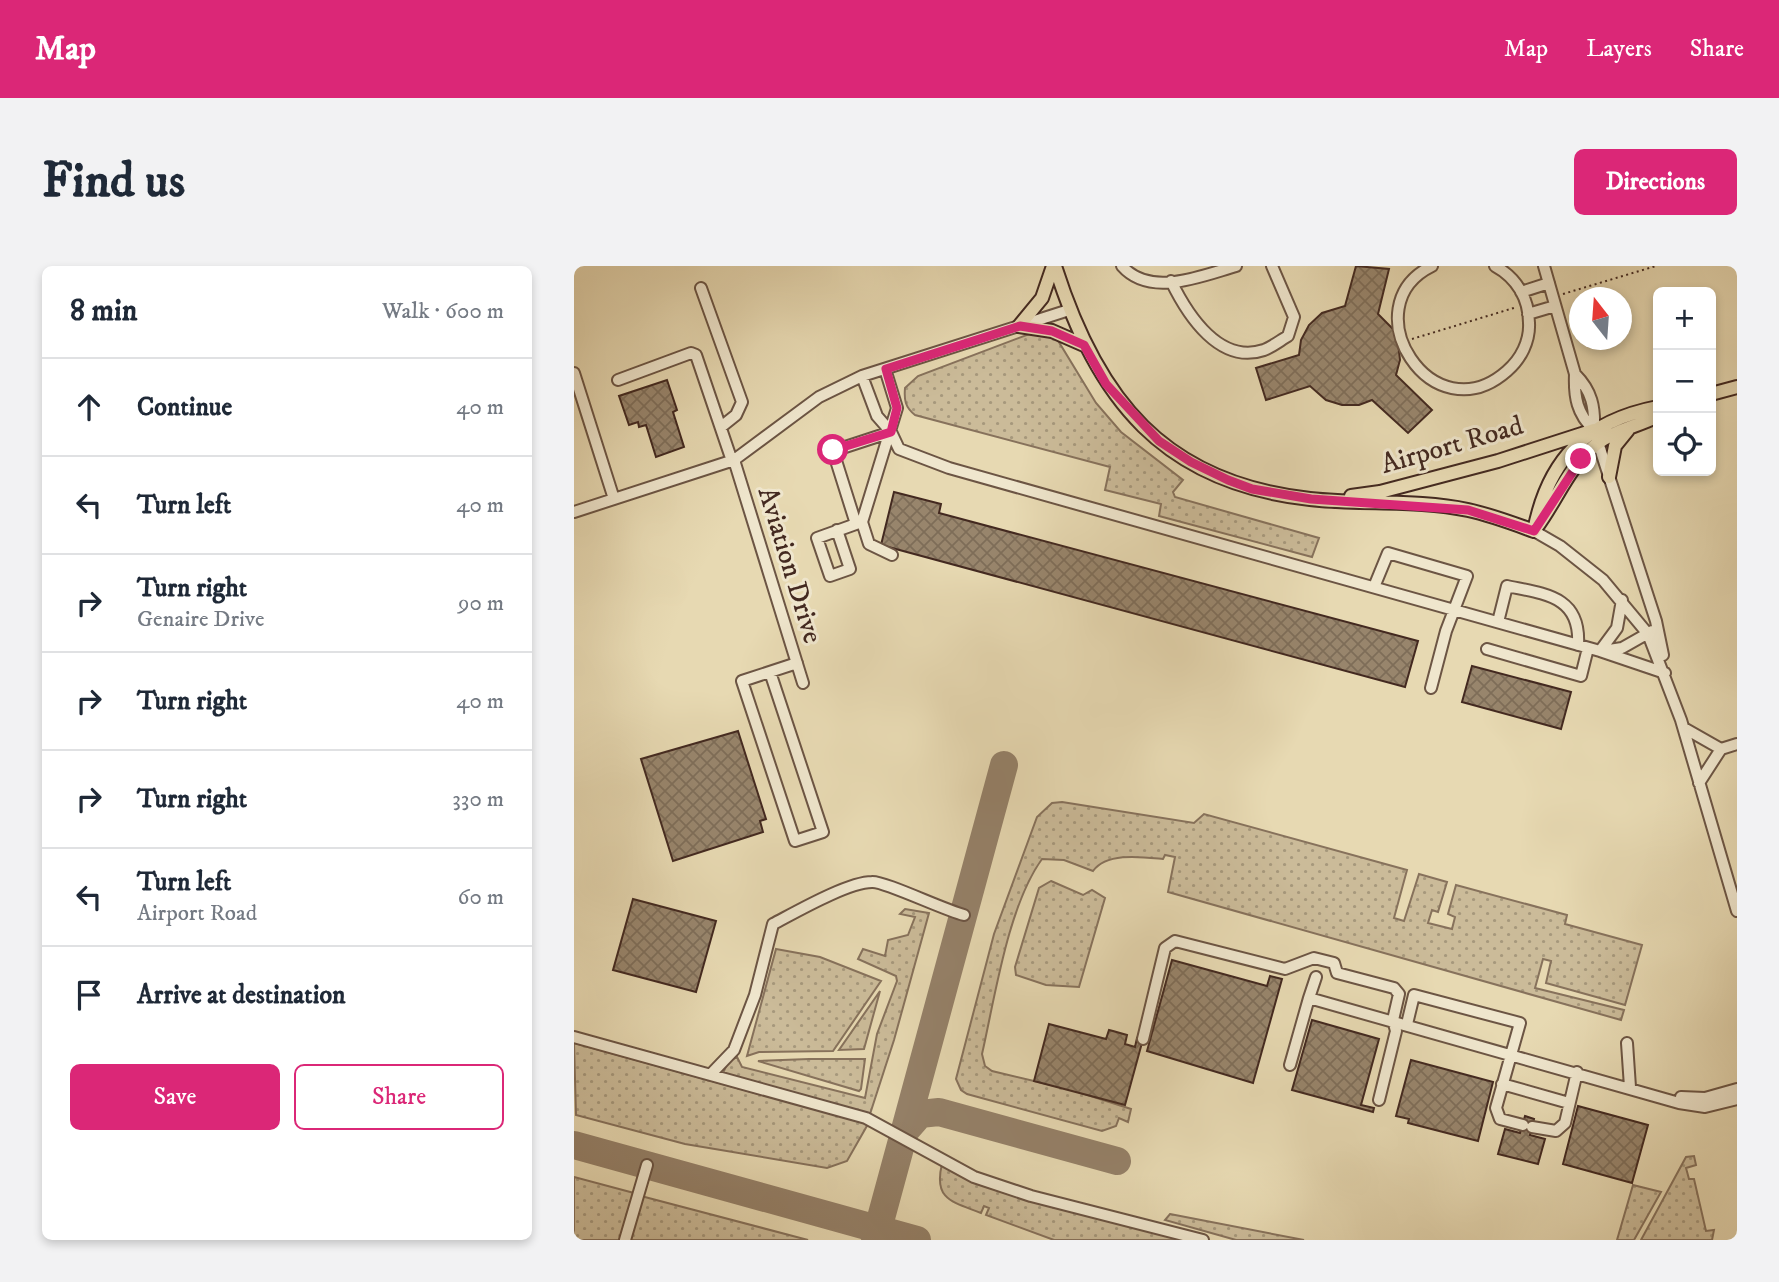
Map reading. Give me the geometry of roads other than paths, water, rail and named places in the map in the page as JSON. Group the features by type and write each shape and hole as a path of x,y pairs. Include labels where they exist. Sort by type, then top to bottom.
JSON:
{"main road":[{"path":"1054,266 1084,345 1120,402 1159,441 1182,456 1252,489 1323,500 1450,507 1493,516 1534,531"},
{"path":"1054,266 1042,298 1020,326 1052,331 1084,345"},
{"path":"1716,393 1737,387"},
{"name":"Airport Road","path":"1534,531 1540,499 1563,459 1635,412 1653,408"},
{"name":"Airport Road","path":"1323,500 1380,492 1630,429 1653,418"},
{"path":"1609,477 1615,446 1630,429"}],"street":[{"path":"1122,266 1128,274 1149,282 1185,281 1236,266"},
{"path":"1171,281 1182,304 1222,347 1239,353 1265,350 1288,336 1294,317 1272,266"},
{"path":"1432,266 1409,285 1400,306 1398,328 1403,350 1416,368 1433,382 1455,388 1477,387 1498,379 1515,364 1525,346 1530,326 1521,292 1504,271 1495,266"},
{"path":"1544,266 1575,374 1574,391 1581,418 1596,437 1609,477 1699,783 1733,881 1737,911"},
{"path":"1521,292 1549,283"},
{"path":"701,288 742,402 736,415 720,427"},
{"path":"1528,314 1555,306"},
{"path":"574,512 733,461 819,397 862,376 1069,310"},
{"name":"Aviation Drive","path":"618,380 691,353 698,359 803,683"},
{"path":"859,523 897,408 886,369"},
{"path":"574,373 614,499"},
{"path":"862,376 877,416 891,432 899,449 923,459 1600,651 1667,678"},
{"path":"891,432 833,450 869,544 874,549 892,555"},
{"path":"837,530 859,523"},
{"path":"1534,531 1575,557 1653,631"},
{"path":"1374,587 1384,555 1388,553 1467,576 1446,631 1431,688"},
{"path":"1487,649 1581,676 1583,646 1579,625 1573,614 1556,597 1507,586 1498,622"},
{"path":"1600,651 1617,628 1622,600"},
{"path":"1600,651 1622,648 1653,631"},
{"path":"770,672 823,832 795,841 742,681 797,663"},
{"path":"1684,728 1721,749"},
{"path":"1699,783 1721,749 1737,744"},
{"path":"710,1074 734,1050 755,995 773,924 834,894 873,881 939,908 964,915"},
{"path":"1143,1039 1166,948 1175,941 1285,969 1314,958 1334,963 1338,973 1394,988 1399,994 1393,1020 1396,1031 1379,1100"},
{"path":"1290,1065 1316,976"},
{"path":"1406,1024 1414,995 1520,1023 1496,1108 1500,1119 1556,1131 1565,1123 1577,1072"},
{"path":"1309,998 1671,1099 1705,1107 1737,1099"},
{"path":"574,1037 866,1118 974,1177 1031,1196 1203,1240"},
{"path":"1627,1043 1630,1087"},
{"path":"1503,1084 1569,1103"},
{"path":"1671,1099 1705,1098 1737,1089"},
{"path":"625,1240 647,1165"}]}
